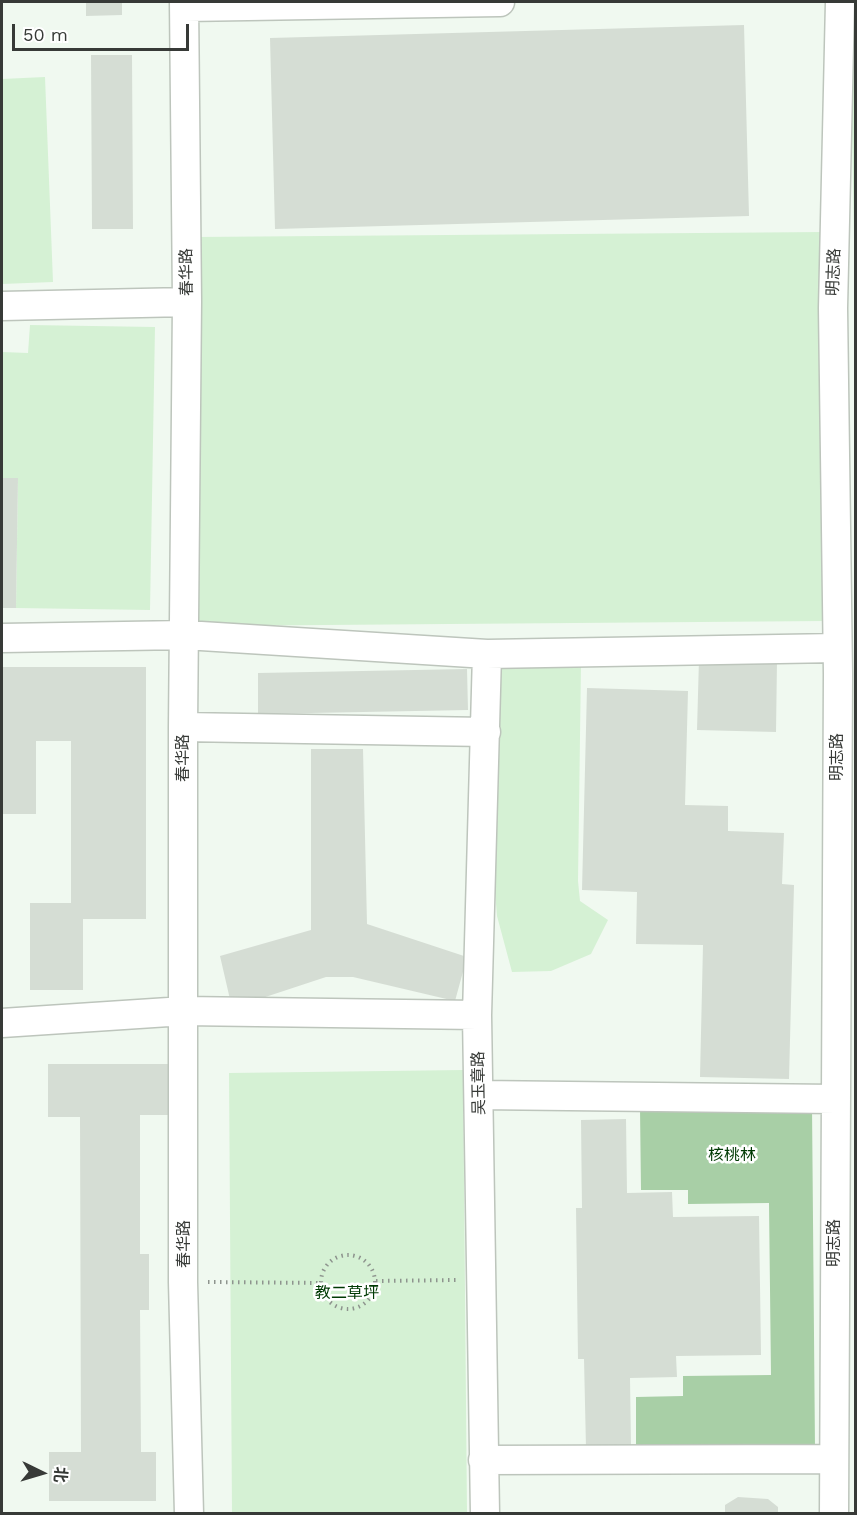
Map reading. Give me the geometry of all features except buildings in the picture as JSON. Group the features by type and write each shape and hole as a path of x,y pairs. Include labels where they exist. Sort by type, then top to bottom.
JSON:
{"street":[{"path":"184,4 500,2"},
{"name":"明志路","path":"834,1514 837,648 833,308 840,2"},
{"name":"春华路","path":"184,4 187,302 183,727 183,1282 189,1514"},
{"path":"2,306 187,302"},
{"path":"2,638 185,635 488,654 837,648"},
{"name":"吴玉章路","path":"485,1514 477,1015 488,654"},
{"path":"183,727 486,732"},
{"path":"2,1023 184,1011 477,1015"},
{"path":"479,1095 834,1100"},
{"path":"483,1460 834,1459"}],"path":[{"path":"348,1255 356,1256 370,1265 376,1281 374,1291 363,1305 345,1309 335,1306 328,1300 321,1283 322,1274 332,1260 348,1255"},
{"path":"376,1281 481,1279"},
{"path":"183,1282 321,1283"}],"green space":[{"path":"856,13 855,295 850,14"},
{"path":"45,77 53,282 2,284 2,79"},
{"path":"823,232 825,621 199,626 196,237"},
{"path":"30,325 155,327 150,610 16,608 18,478 2,478 2,352 28,353"},
{"path":"581,665 578,881 580,901 608,920 591,954 551,971 512,972 497,916 491,842 495,666"},
{"name":"教二草坪","path":"463,1070 467,1513 232,1513 229,1073"},
{"name":"核桃林","path":"812,1106 815,1449 636,1451 636,1397 683,1396 683,1376 771,1375 769,1203 688,1204 688,1190 641,1190 640,1108"}]}
